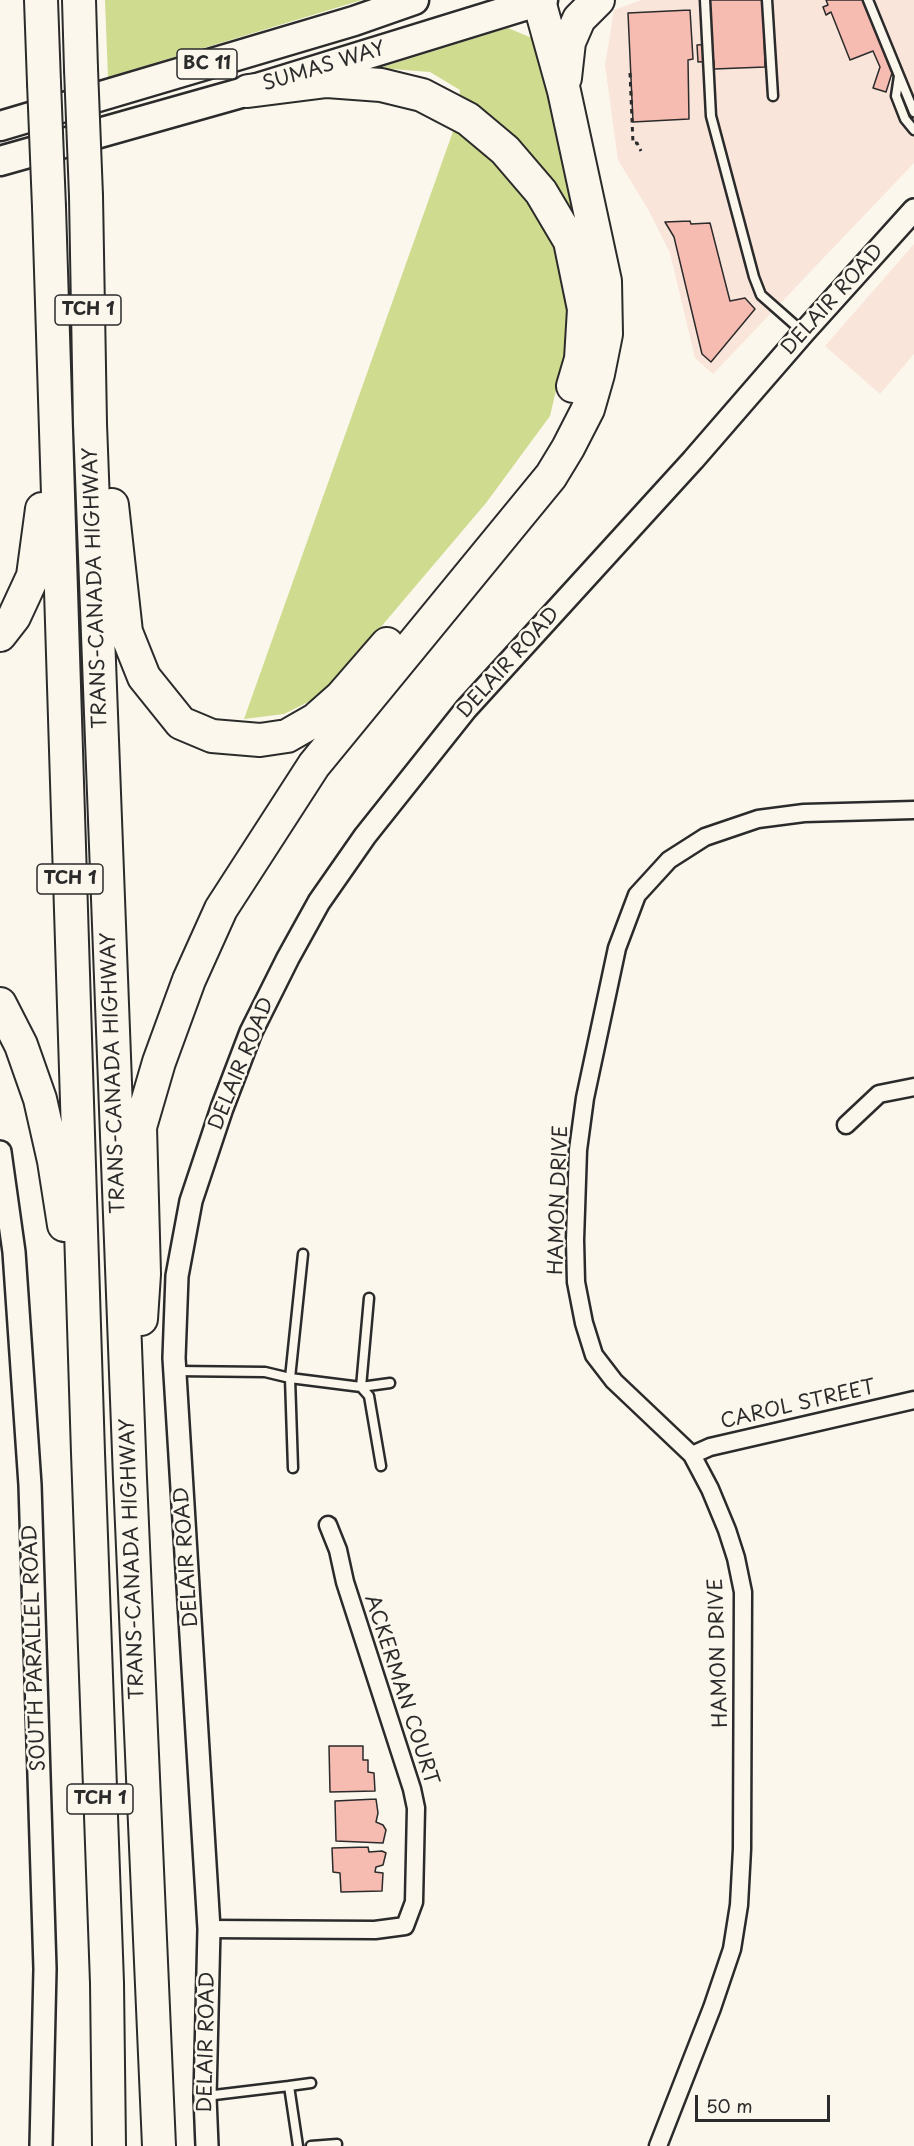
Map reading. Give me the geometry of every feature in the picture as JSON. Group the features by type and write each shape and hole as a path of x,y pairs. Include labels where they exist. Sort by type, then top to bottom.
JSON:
{"highway":[{"name":"TRANS-CANADA HIGHWAY","path":"41,0 107,1983 109,2146"},
{"name":"TRANS-CANADA HIGHWAY","path":"79,0 86,196 90,424 130,1478 159,2146"},
{"name":"SUMAS WAY","path":"0,126 354,21 414,0"},
{"name":"SUMAS WAY","path":"0,160 248,90 541,0"},
{"path":"130,1478 144,1274 140,1127 159,1062 189,980 221,909 314,765 551,476 588,409 598,374 606,334 605,281 564,91 541,0"},
{"path":"564,91 569,42 579,19 598,0"},
{"path":"90,424 111,499 126,632 144,677 182,723 212,736 260,740 287,736 315,720 341,697 512,493 543,450 567,405 581,359 584,309 570,241 541,192 505,150 468,119 422,95 381,85 327,81 248,90"},
{"path":"0,635 14,617 33,576 41,527 52,304"},
{"path":"0,1004 21,1045 40,1099 54,1161 64,1222 88,1453"}],"street":[{"name":"DELAIR ROAD","path":"207,2146 205,2097 209,1929 175,1371 177,1276 192,1200 222,1108 251,1032 288,957 318,902 365,836 466,709 693,460 914,210"},
{"name":"HAMON DRIVE","path":"658,2146 712,2008 732,1949 739,1905 742,1849 742,1592 736,1558 727,1530 692,1455 614,1381 594,1355 584,1323 576,1282 578,1150 585,1098 617,948 637,895 669,860 705,837 758,819 804,813 914,810"},
{"path":"846,1125 879,1094 914,1087"},
{"name":"SOUTH PARALLEL ROAD","path":"0,1152 14,1252 30,1485 45,1969 41,2146"},
{"name":"CAROL STREET","path":"692,1455 710,1447 914,1401"},
{"name":"ACKERMAN COURT","path":"209,1929 375,1930 405,1926 414,1902 416,1808 412,1789 345,1582 338,1550 328,1525"}],"lane":[{"path":"705,0 711,116 757,287 761,295 804,332"},
{"path":"767,0 773,96"},
{"path":"868,0 914,112"},
{"path":"899,76 896,96 905,119 914,130"},
{"path":"293,1468 290,1378 303,1254"},
{"path":"369,1298 361,1387 369,1396 381,1466"},
{"path":"175,1371 266,1372 290,1378 361,1387 390,1383"},
{"path":"205,2097 311,2083"},
{"path":"290,2086 298,2146"},
{"path":"311,2146 338,2144"}],"path":[{"path":"630,73 633,143 637,142 640,151"}],"shaded area":[{"path":"641,0 914,0 914,163 713,374 695,358 670,253 649,211 618,160 605,65 614,10"},
{"path":"914,244 914,354 880,394 825,346"}],"green space":[{"path":"105,0 362,0 108,77"},
{"path":"508,28 532,38 577,210 559,268 570,330 550,416 486,503 324,694 284,714 244,719 456,123 460,90 430,72 379,68"}],"building":[{"path":"708,0 763,0 765,67 714,69 714,61 698,62 697,45 712,44"},
{"path":"826,0 863,0 892,73 886,92 873,88 880,67 873,51 850,60 831,12 826,15 823,7 828,5"},
{"path":"690,10 693,59 688,60 689,119 633,122 628,13"},
{"path":"690,221 691,224 710,223 730,301 745,298 755,309 711,362 702,354 674,237 665,222"},
{"path":"329,1746 363,1746 363,1760 368,1760 368,1772 374,1773 375,1791 330,1792"},
{"path":"376,1799 378,1813 376,1822 383,1825 386,1830 383,1843 336,1841 335,1801"},
{"path":"368,1847 369,1852 386,1853 383,1865 376,1867 375,1872 383,1873 382,1891 341,1892 340,1873 333,1872 332,1848"}]}
